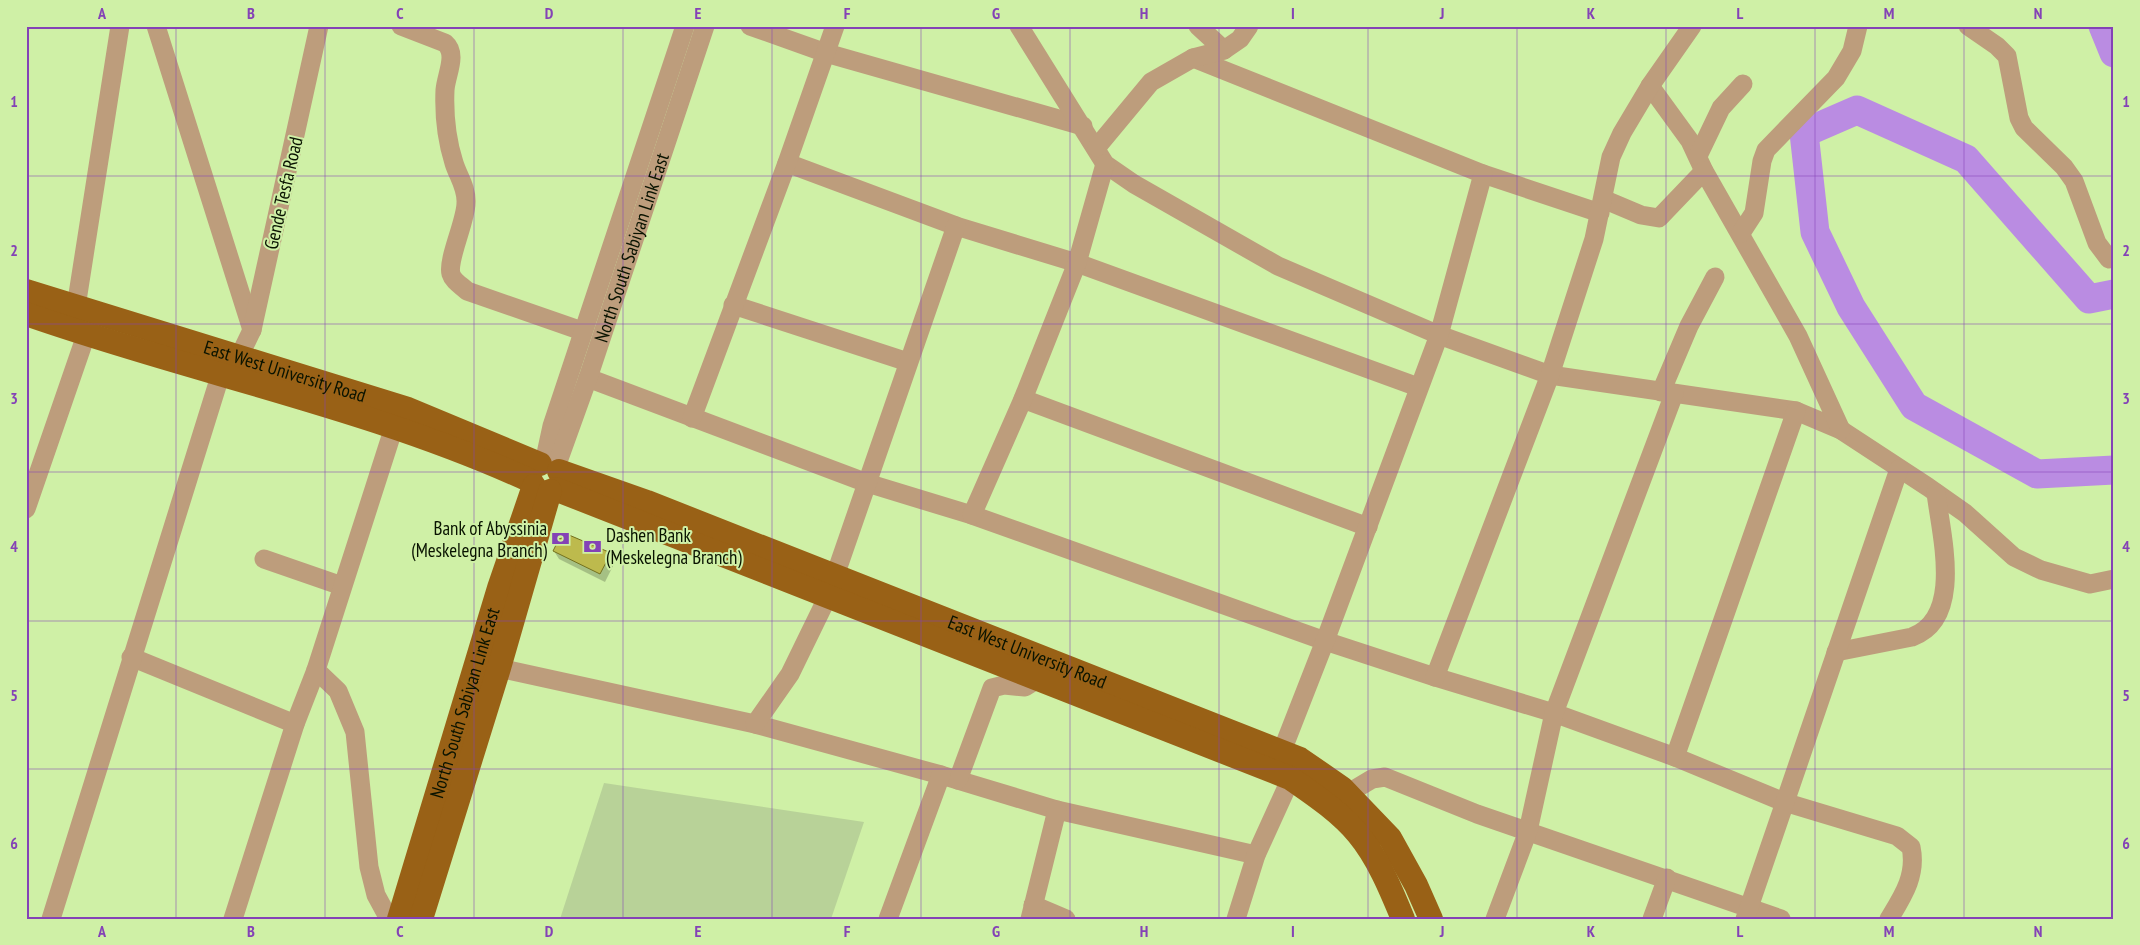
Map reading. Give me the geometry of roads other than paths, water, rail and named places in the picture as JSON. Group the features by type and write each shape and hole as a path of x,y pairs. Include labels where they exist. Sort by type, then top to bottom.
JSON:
{"main road":[{"name":"East West University Road","path":"26,291 408,409 546,477"},
{"name":"East West University Road","path":"26,314 86,335 220,373 394,427 486,461 647,502 1038,679 1325,775 1348,794 1390,838 1416,885 1431,919"},
{"name":"North South Sabiyan Link East","path":"421,919 499,668 546,477"},
{"name":"North South Sabiyan Link East","path":"398,919 499,588 546,477"},
{"name":"East West University Road","path":"832,586 1290,763 1313,793 1358,833 1378,864 1403,919"}],"street":[{"path":"76,307 120,26"},
{"path":"156,26 252,330"},
{"name":"Gende Tesfa Road","path":"239,357 252,330 319,26"},
{"path":"401,26 445,43 450,47 452,55 445,90 447,126 454,162 465,190 466,204 450,273 454,280 467,291 582,331"},
{"name":"North South Sabiyan Link East","path":"546,477 552,426 582,331 685,26"},
{"name":"North South Sabiyan Link East","path":"546,477 588,378 705,26"},
{"path":"750,26 826,53 1083,126"},
{"path":"692,418 787,163 835,26"},
{"path":"1019,26 1101,156 1134,184 1278,266 1439,335 1550,375 1796,411 1841,430 1965,513 2006,550 2023,561 2041,570 2090,584 2114,579"},
{"path":"1198,26 1224,50"},
{"path":"972,515 1023,399 1077,263 1101,156 1151,82 1193,58 1224,50 1240,39 1249,26"},
{"path":"1435,677 1550,375 1594,239 1611,157 1622,133 1650,86 1692,26"},
{"path":"1741,233 1754,213 1762,161 1766,150 1836,78 1852,51 1858,26"},
{"path":"1968,26 1997,46 2007,56 2019,118 2024,128 2064,167 2074,181 2098,243 2109,259"},
{"path":"1193,58 1483,174 1653,219 1659,218 1701,163 1721,108 1742,84"},
{"path":"1650,86 1690,141 1798,336 1841,430"},
{"path":"787,163 956,226 1077,263 1418,387"},
{"path":"1236,919 1256,855 1290,763 1326,641 1418,387 1439,335 1483,174"},
{"path":"754,724 790,674 832,586 956,226"},
{"path":"1495,919 1528,832 1554,713 1689,326 1715,278"},
{"path":"733,305 908,362"},
{"path":"26,509 86,335"},
{"path":"51,919 220,373 239,357"},
{"path":"588,378 867,483 972,515 1326,641 1435,677 1554,713 1675,757 1784,802 1897,836 1911,847 1911,877 1902,898 1889,919"},
{"path":"1023,399 1368,527"},
{"path":"1675,757 1796,411"},
{"path":"233,919 295,724 316,670 394,427"},
{"path":"1746,913 1899,469"},
{"path":"1836,652 1912,637 1924,632 1934,621 1946,585 1936,493"},
{"path":"264,559 342,586"},
{"path":"131,657 295,724"},
{"path":"499,668 754,724 950,777 1057,810 1256,855"},
{"path":"316,670 338,692 347,708 355,732 369,867 376,895 389,919"},
{"path":"888,919 950,777 992,688 1004,685 1025,687 1038,679"},
{"path":"1348,794 1372,779 1386,777 1477,814 1666,878 1746,913 1781,919"},
{"path":"1057,810 1032,912 1066,919"},
{"path":"1652,919 1666,878"}],"waterway":[{"path":"2103,26 2114,53"},
{"path":"2114,294 2089,299 1966,159 1857,110 1804,133 1815,232 1851,307 1914,406 2037,474 2114,470"}],"place":[{"name":"Bank of Abyssinia (Meskelegna Branch)","path":"561,539"},
{"name":"Dashen Bank (Meskelegna Branch)","path":"592,546"}]}
